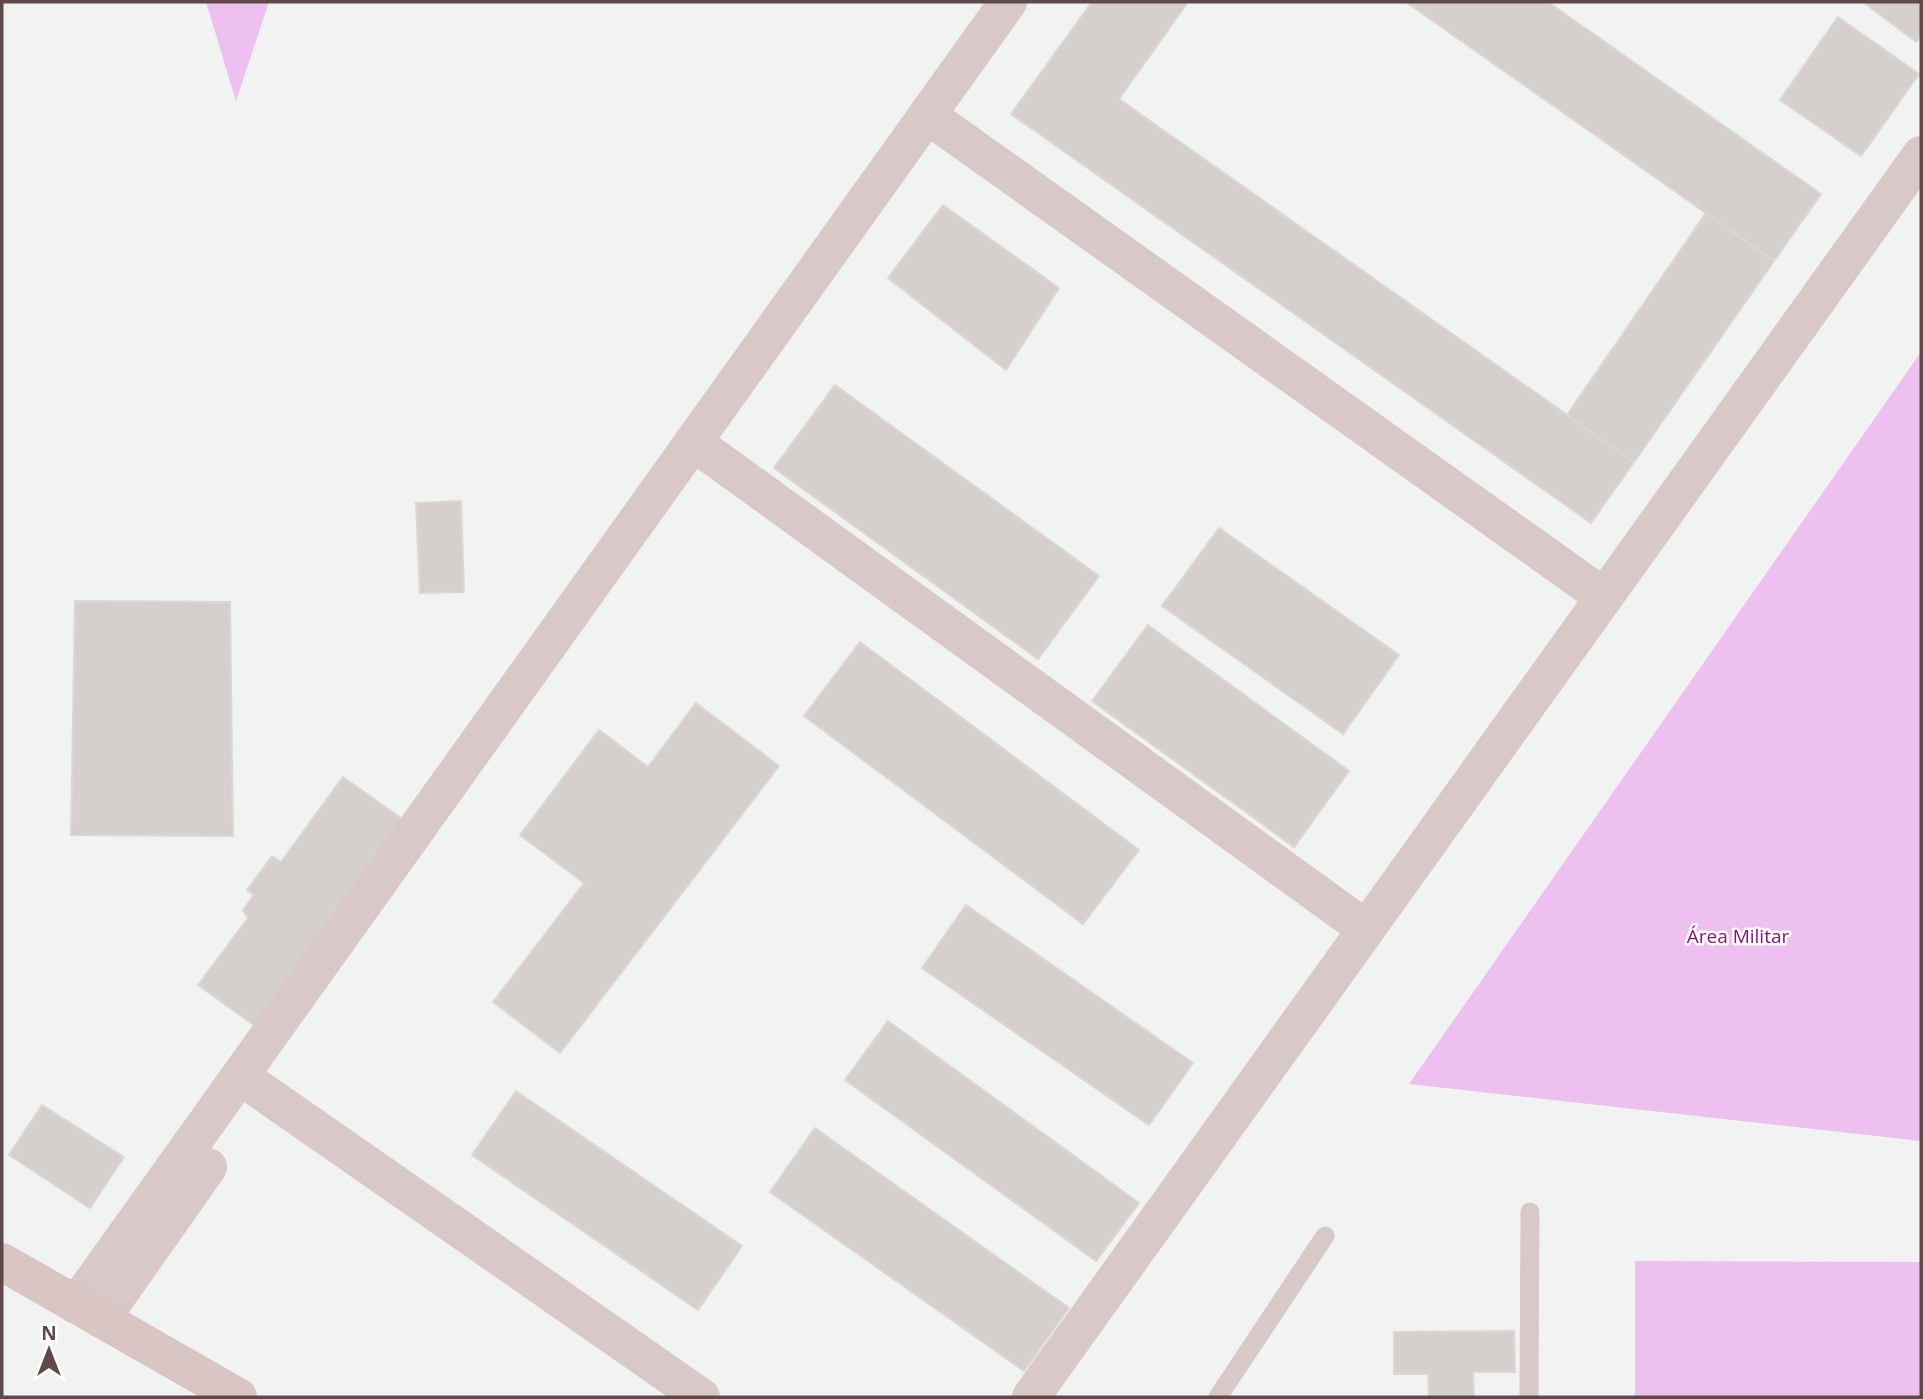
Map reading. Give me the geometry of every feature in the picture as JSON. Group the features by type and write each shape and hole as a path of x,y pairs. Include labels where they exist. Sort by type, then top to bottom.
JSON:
{"main road":[{"path":"2,1262 89,1304 238,1397"}],"street":[{"path":"89,1304 250,1083 694,442 1007,2"},
{"path":"927,115 1604,597"},
{"path":"1031,1397 1921,155"},
{"path":"694,442 1366,929"},
{"path":"250,1083 701,1397"}],"lane":[{"path":"1528,1397 1530,1212"},
{"path":"1218,1397 1325,1236"}],"green space":[{"path":"206,2 269,2 236,101"},
{"name":"Área Militar","path":"1921,352 1921,1141 1409,1084"},
{"path":"1635,1261 1921,1262 1921,1397 1635,1397"}],"building":[{"path":"1092,2 1188,2 1119,99 1634,462 1591,523 1011,114"},
{"path":"1406,2 1548,2 1821,194 1774,261"},
{"path":"1863,2 1921,2 1921,36 1916,42"},
{"path":"1838,17 1919,74 1861,156 1780,100"},
{"path":"943,205 1059,288 1006,370 888,278"},
{"path":"1706,213 1774,261 1634,462 1567,415"},
{"path":"835,385 1099,576 1038,659 774,468"},
{"path":"461,501 464,592 420,593 416,503"},
{"path":"1219,528 1399,655 1343,734 1162,606"},
{"path":"75,601 230,602 233,836 71,835"},
{"path":"1148,625 1349,771 1294,847 1092,701"},
{"path":"860,642 1139,850 1083,924 804,716"},
{"path":"696,703 779,766 560,1053 493,1002 584,883 520,835 599,730 648,767"},
{"path":"343,777 408,823 258,1028 198,985 248,918 243,910 254,895 247,890 272,856 281,862"},
{"path":"966,905 1193,1063 1149,1125 922,968"},
{"path":"888,1021 1139,1203 1096,1261 845,1080"},
{"path":"516,1091 742,1246 698,1310 472,1155"},
{"path":"42,1105 124,1157 90,1208 9,1155"},
{"path":"815,1128 1069,1308 1024,1371 770,1192"},
{"path":"1514,1331 1515,1372 1473,1372 1474,1397 1429,1397 1428,1374 1394,1374 1394,1332"}]}
